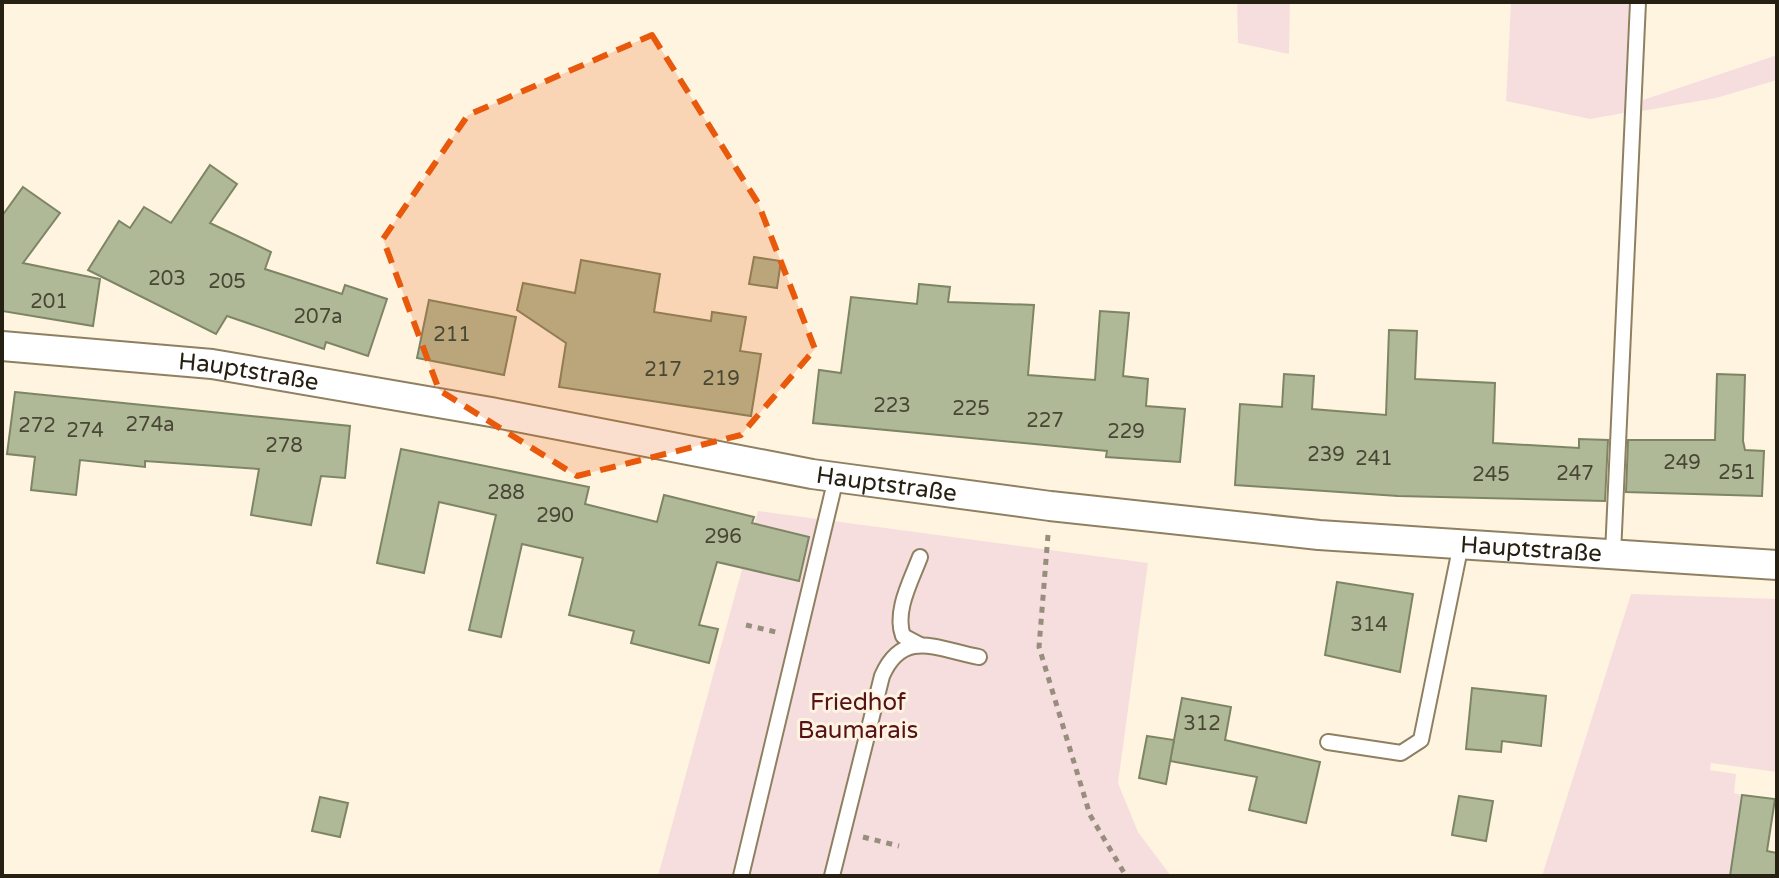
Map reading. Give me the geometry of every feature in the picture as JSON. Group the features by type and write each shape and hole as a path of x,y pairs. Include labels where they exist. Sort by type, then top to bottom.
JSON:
{"street":[{"name":"Hauptstraße","path":"2,346 100,353 256,371 836,478 1050,506 1319,535 1777,565"}],"lane":[{"path":"1613,554 1638,2"},
{"path":"741,876 836,478"},
{"path":"1328,742 1401,753 1421,740 1461,544"},
{"path":"920,557 901,608 899,627 903,636 920,645 979,657"},
{"path":"832,876 882,676 890,658 899,649 920,645"}],"path":[{"path":"1050,506 1039,647 1090,815 1126,876"},
{"path":"746,625 798,637"},
{"path":"842,833 899,846"}],"highlighted area":[{"path":"652,35 758,203 815,349 741,435 577,476 439,390 383,239 468,115"}],"green space":[{"path":"1237,2 1290,2 1289,54 1238,43"},
{"path":"1511,2 1629,2 1624,113 1590,119 1506,101"},
{"path":"1777,55 1777,80 1716,98 1642,111 1643,100"},
{"name":"Friedhof Baumarais","path":"758,511 1148,563 1118,783 1138,832 1171,876 658,876"},
{"path":"1631,594 1777,599 1777,772 1711,763 1710,770 1736,774 1734,793 1742,795 1730,876 1542,876"}],"building":[{"path":"210,165 237,184 210,223 271,252 265,269 342,294 345,285 387,299 368,356 326,342 324,349 227,316 216,334 88,270 119,221 130,228 144,207 171,223"},
{"path":"23,187 60,213 23,263 100,279 93,326 2,311 2,216"},
{"path":"754,257 781,261 777,288 749,284"},
{"path":"581,260 660,274 654,312 711,321 712,312 746,317 740,351 761,354 751,416 559,387 566,343 517,310 523,283 575,293"},
{"path":"919,284 950,287 948,302 1034,305 1028,375 1095,380 1100,311 1129,313 1123,376 1148,379 1146,406 1185,409 1180,462 1106,457 1107,451 813,423 819,370 841,373 851,297 917,304"},
{"path":"429,300 516,317 504,375 417,358"},
{"path":"1389,330 1417,331 1415,379 1495,383 1493,443 1579,448 1579,439 1608,440 1605,501 1398,496 1235,485 1240,404 1282,407 1284,374 1314,376 1312,409 1386,415"},
{"path":"1717,374 1745,375 1743,441 1745,450 1764,451 1762,496 1626,492 1628,440 1715,440"},
{"path":"15,392 350,426 345,478 321,476 311,525 251,515 259,469 145,461 145,467 80,460 76,495 31,490 35,457 7,454"},
{"path":"401,449 589,487 585,504 657,522 664,495 754,517 752,523 809,537 799,581 717,562 699,625 718,629 709,663 631,643 634,631 569,615 583,558 522,544 501,637 469,630 496,515 439,502 424,573 377,563"},
{"path":"1337,582 1413,594 1400,672 1325,655"},
{"path":"1472,688 1546,696 1541,746 1502,741 1501,752 1466,749"},
{"path":"1182,698 1231,707 1225,740 1320,762 1306,823 1249,810 1257,777 1170,761"},
{"path":"1147,736 1174,740 1166,784 1139,778"},
{"path":"1742,795 1775,799 1767,851 1777,853 1777,876 1730,876"},
{"path":"1459,796 1493,801 1486,841 1452,835"},
{"path":"320,797 348,803 340,837 312,831"}]}
